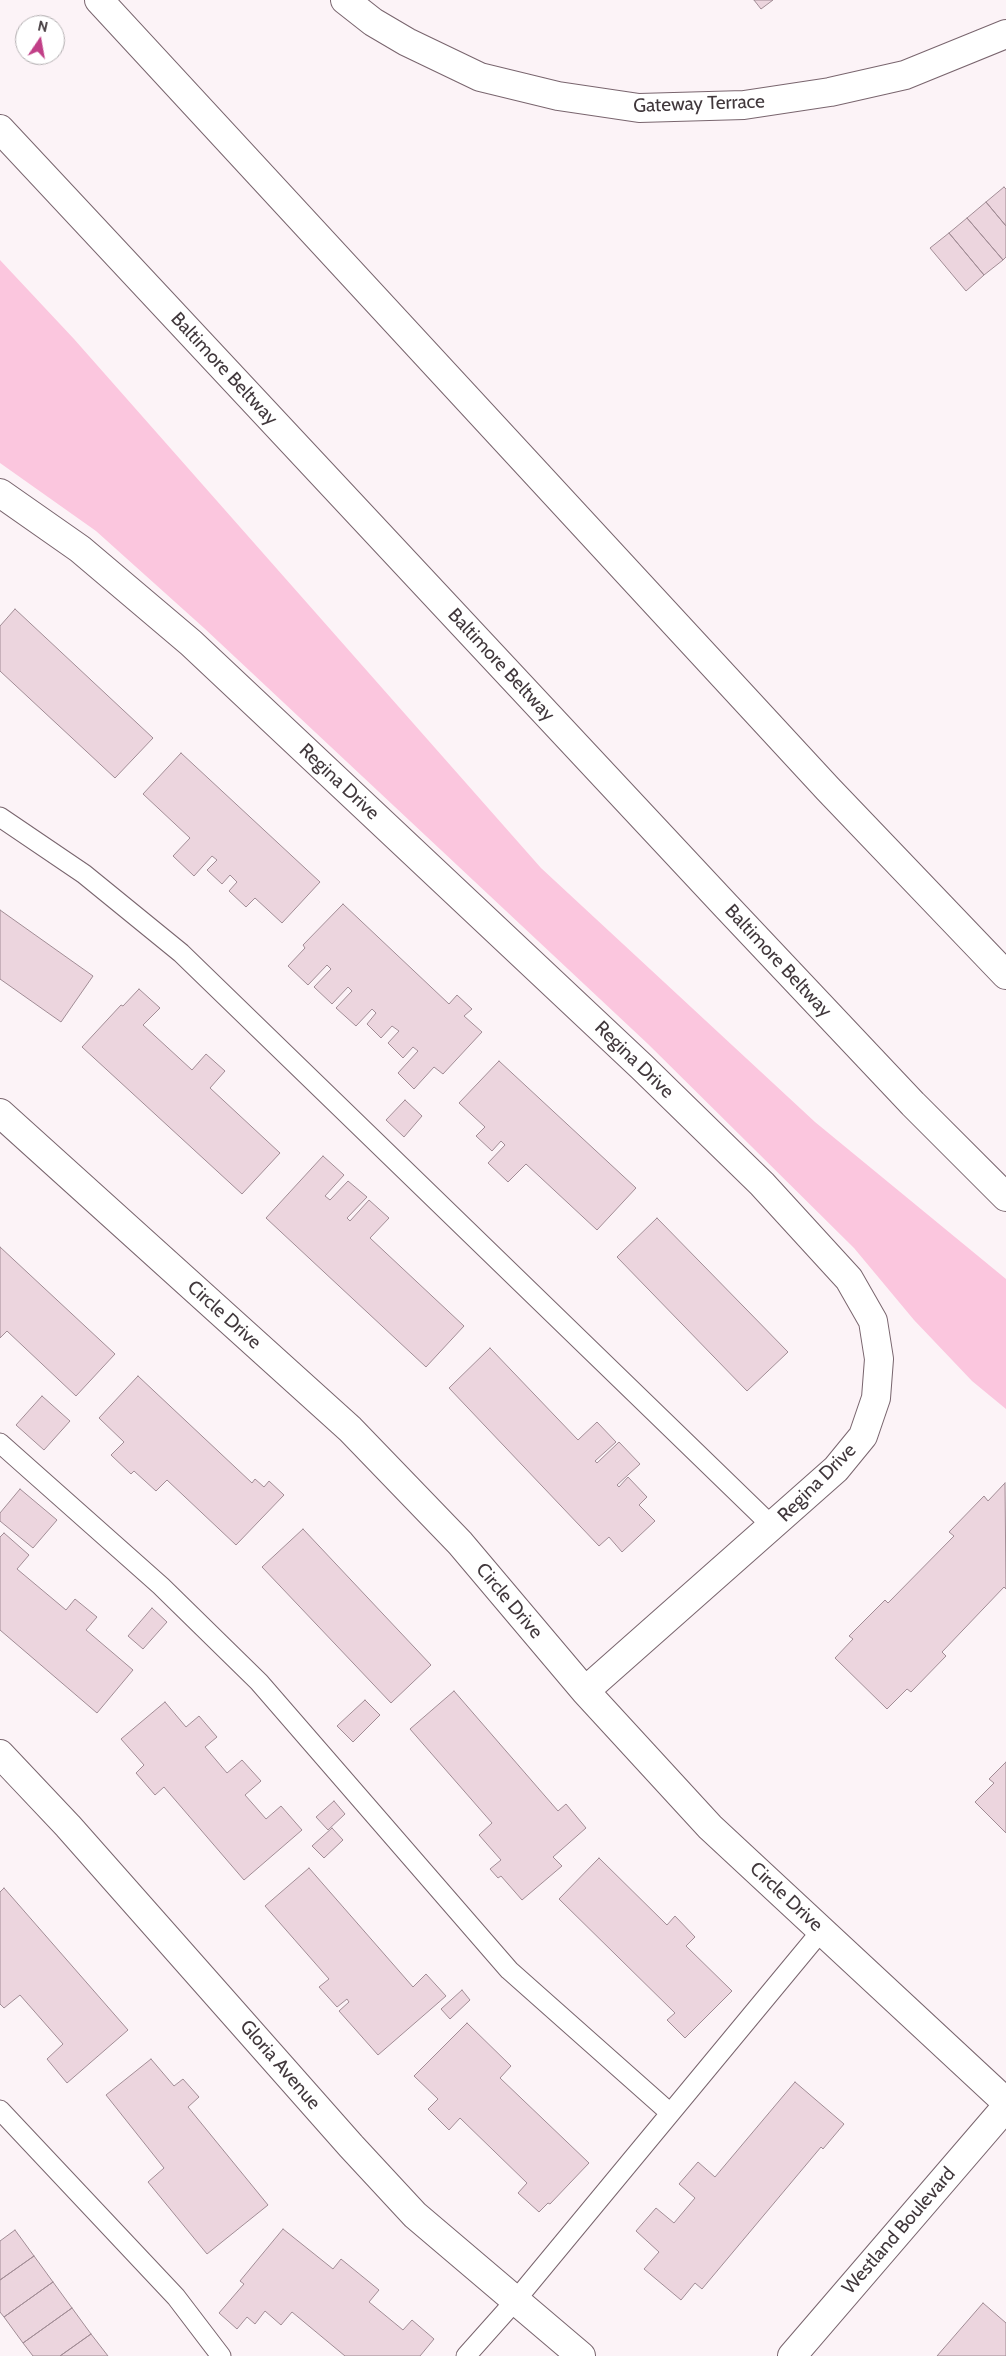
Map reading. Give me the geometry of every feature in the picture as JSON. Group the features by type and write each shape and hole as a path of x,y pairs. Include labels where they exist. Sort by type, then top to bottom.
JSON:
{"main road":[{"path":"98,0 828,789 1006,974"},
{"name":"Gateway Terrace","path":"345,0 373,22 407,42 480,77 558,96 639,108 744,105 830,92 905,75 1006,34"},
{"name":"Baltimore Beltway","path":"0,129 727,907 913,1104 1006,1197"},
{"name":"Regina Drive","path":"0,493 80,549 191,643 642,1067 762,1184 850,1279 873,1321 879,1359 876,1398 863,1436 836,1470 585,1691"},
{"name":"Circle Drive","path":"0,1113 350,1429 460,1543 585,1691 710,1827 1006,2102"},
{"name":"Gloria Avenue","path":"0,1754 68,1826 344,2138 409,2208 581,2356"},
{"name":"Westland Boulevard","path":"792,2356 1006,2107"}],"lane":[{"path":"0,817 84,874 181,953 772,1527"},
{"path":"0,1443 161,1586 259,1682 509,1970 669,2112"},
{"path":"466,2356 515,2301 669,2112 822,1930"},
{"path":"0,2110 176,2296 221,2356"}],"shaded area":[{"path":"0,260 74,339 541,868 815,1122 1006,1279 1006,1409 972,1381 914,1320 854,1248 648,1044 204,628 96,531 0,463"}],"building":[{"path":"754,0 773,0 761,9"},
{"path":"1004,187 1006,189 1006,226 986,202"},
{"path":"986,202 1006,226 1006,257 1003,260 967,218"},
{"path":"967,218 1003,260 984,275 949,233"},
{"path":"949,233 984,275 966,291 930,248"},
{"path":"15,609 153,738 115,778 0,671 0,626"},
{"path":"181,753 320,882 282,923 255,898 246,907 229,891 237,882 230,875 222,884 207,870 217,860 212,856 194,876 173,856 190,838 143,794"},
{"path":"343,904 449,1004 457,995 472,1009 464,1016 482,1032 443,1074 434,1067 414,1089 398,1073 418,1051 413,1047 403,1058 388,1043 399,1031 392,1026 381,1038 367,1024 376,1013 372,1009 356,1026 336,1008 352,991 348,987 332,1004 314,987 331,969 327,965 308,985 288,966 305,948 303,945"},
{"path":"0,910 93,976 61,1022 0,979"},
{"path":"139,989 160,1008 143,1025 192,1070 206,1054 225,1071 210,1088 280,1153 242,1194 82,1047 121,1005 123,1006"},
{"path":"499,1061 636,1188 597,1230 526,1164 508,1182 488,1163 505,1145 501,1141 492,1151 476,1136 485,1127 459,1103"},
{"path":"405,1100 422,1116 404,1137 386,1120"},
{"path":"323,1156 344,1175 325,1196 330,1200 348,1181 367,1197 347,1218 350,1221 369,1200 389,1218 370,1238 464,1326 426,1367 266,1218"},
{"path":"657,1218 788,1352 747,1391 617,1257"},
{"path":"0,1247 115,1354 76,1396 7,1331 0,1338"},
{"path":"490,1348 578,1440 597,1422 616,1442 595,1461 597,1463 619,1442 640,1464 617,1485 619,1487 628,1477 647,1497 639,1505 655,1521 622,1552 609,1537 599,1546 449,1388"},
{"path":"138,1376 252,1483 255,1479 264,1487 269,1481 284,1495 236,1545 167,1480 156,1491 134,1471 131,1474 111,1455 124,1442 99,1418"},
{"path":"42,1396 70,1421 44,1450 16,1425"},
{"path":"1005,1483 1006,1589 1004,1587 942,1652 946,1656 911,1692 907,1689 887,1709 835,1658 853,1639 849,1636 885,1600 888,1603 954,1536 949,1532 984,1496 988,1501"},
{"path":"20,1489 57,1520 33,1548 0,1521 0,1513"},
{"path":"303,1529 431,1665 391,1703 262,1567"},
{"path":"4,1533 29,1555 17,1569 66,1610 75,1599 97,1617 86,1630 133,1670 97,1713 0,1630 0,1537"},
{"path":"152,1608 167,1622 143,1649 128,1636"},
{"path":"454,1691 558,1811 566,1804 586,1828 553,1857 562,1866 522,1900 501,1876 498,1878 490,1869 501,1860 479,1835 492,1823 410,1729"},
{"path":"365,1700 380,1715 353,1742 337,1726"},
{"path":"165,1702 186,1727 199,1716 217,1737 205,1747 227,1773 242,1760 261,1781 245,1795 266,1819 281,1806 302,1830 244,1880 164,1787 155,1795 136,1773 144,1765 121,1739"},
{"path":"1006,1762 1006,1833 975,1802 994,1783 989,1779"},
{"path":"334,1801 345,1814 328,1830 316,1817"},
{"path":"332,1828 343,1840 324,1858 312,1846"},
{"path":"599,1858 667,1925 675,1916 695,1937 686,1946 732,1991 685,2038 667,2020 675,2013 559,1899"},
{"path":"309,1868 413,1987 426,1974 446,1996 378,2055 339,2011 349,2002 347,1999 337,2007 319,1987 329,1979 265,1906"},
{"path":"4,1888 128,2030 67,2083 47,2059 63,2044 20,1995 4,2008 0,2004 0,1892"},
{"path":"462,1990 470,2000 450,2019 441,2009"},
{"path":"467,2023 511,2066 500,2078 589,2163 550,2204 548,2203 539,2212 518,2193 527,2183 460,2118 449,2130 428,2109 438,2099 414,2076"},
{"path":"151,2059 174,2086 183,2079 199,2097 188,2107 268,2205 207,2254 148,2182 164,2168 106,2095"},
{"path":"795,2082 844,2124 823,2149 821,2147 702,2289 695,2283 681,2300 644,2269 659,2252 636,2231 656,2208 674,2223 695,2198 679,2184 698,2162 715,2177"},
{"path":"283,2229 333,2269 341,2259 379,2290 369,2302 403,2330 412,2320 434,2339 420,2356 345,2356 292,2312 281,2325 265,2311 255,2324 247,2317 237,2329 219,2313 244,2284 240,2281"},
{"path":"15,2230 34,2256 0,2280 0,2241"},
{"path":"34,2256 53,2282 4,2317 0,2312 0,2280"},
{"path":"53,2282 72,2308 23,2343 4,2317"},
{"path":"983,2303 1006,2323 1006,2356 937,2356"},
{"path":"72,2308 91,2334 60,2356 33,2356 23,2343"},
{"path":"91,2334 108,2356 60,2356"}]}
